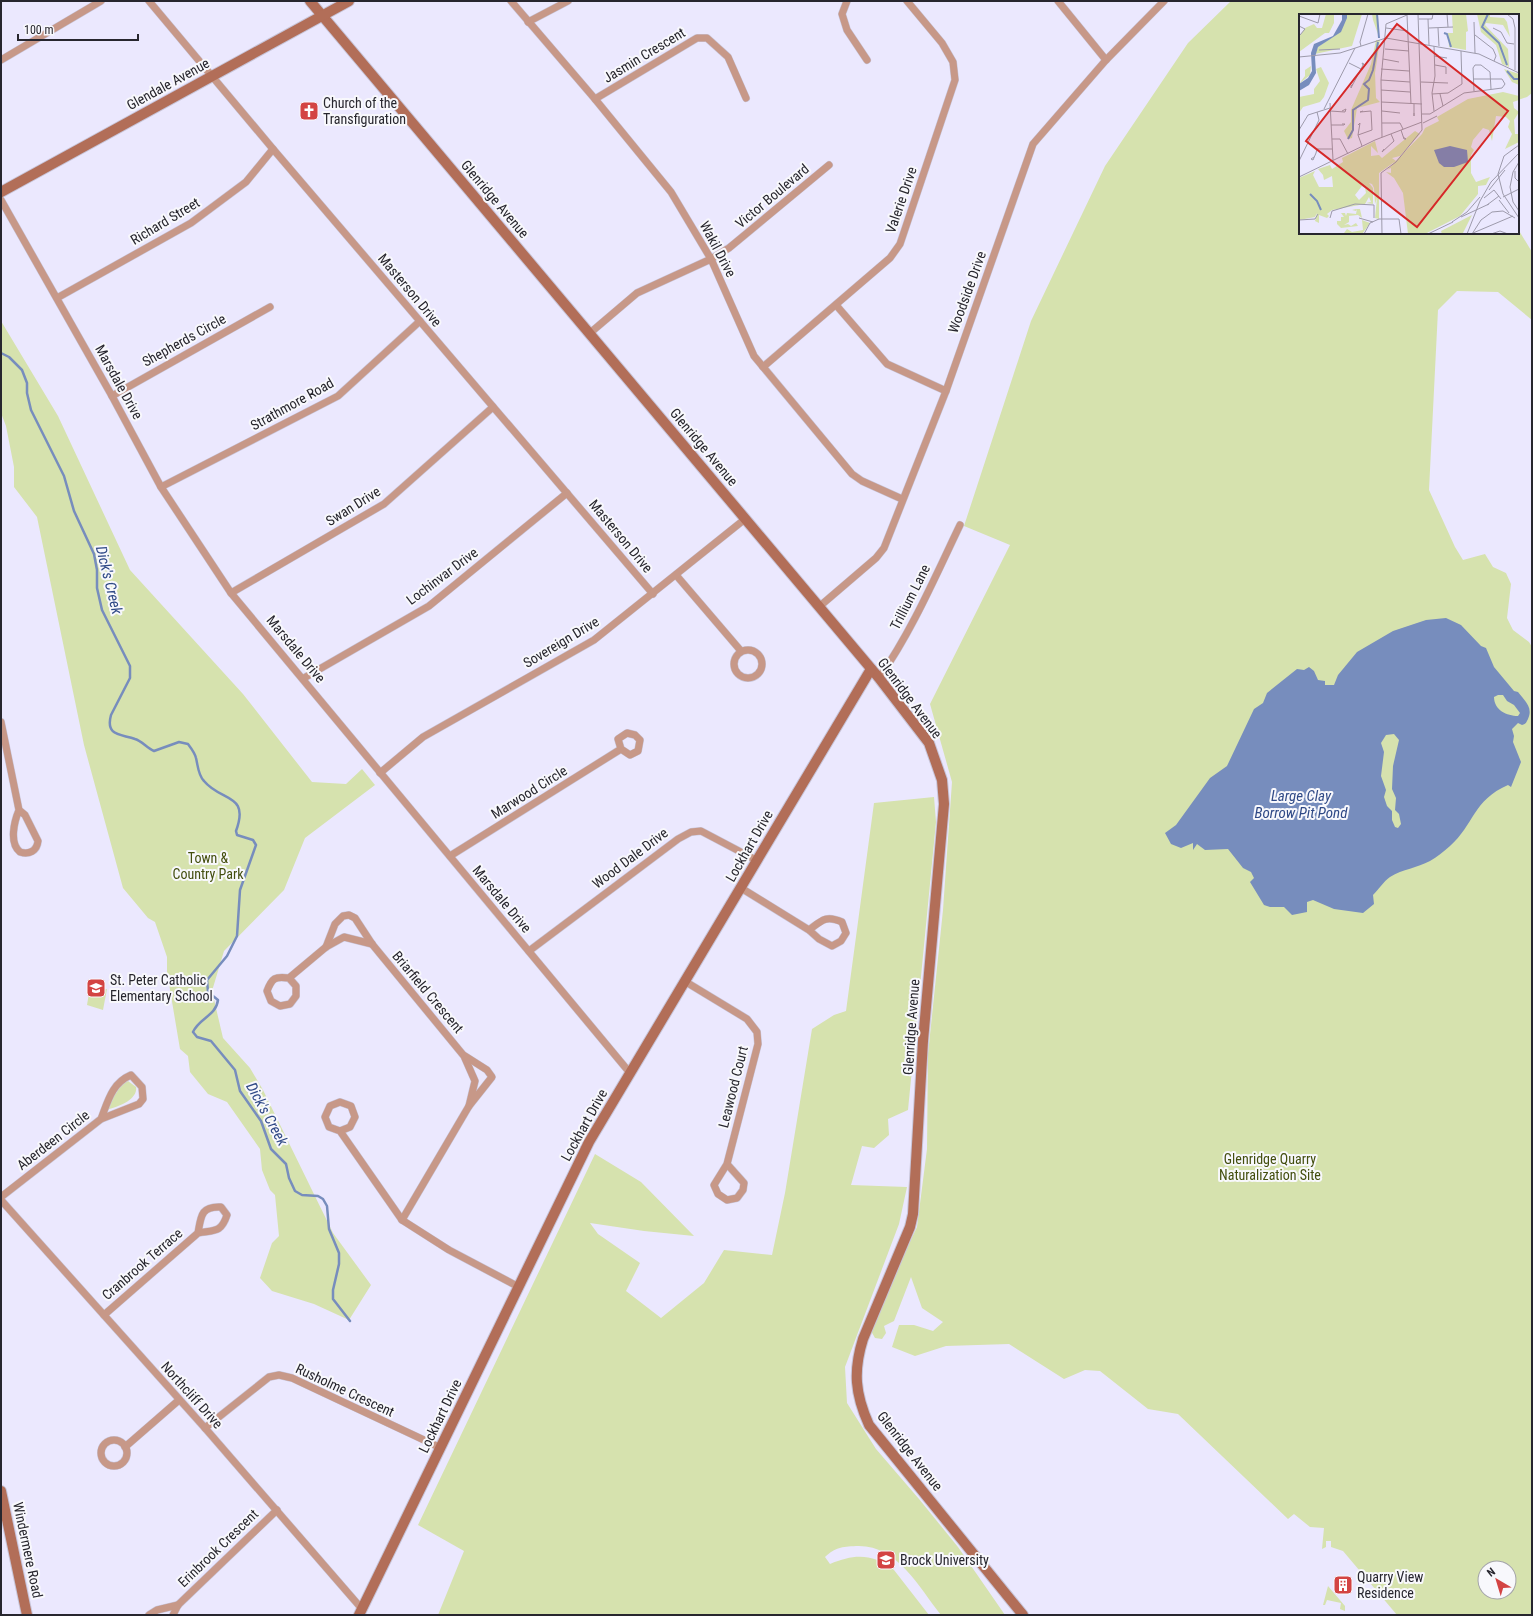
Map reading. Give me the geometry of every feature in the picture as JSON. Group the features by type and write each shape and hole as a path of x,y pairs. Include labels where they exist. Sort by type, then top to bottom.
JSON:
{"main road":[{"name":"Glenridge Avenue","path":"310,1 820,606 879,678 929,743 942,780 944,804 923,1041 913,1214 910,1227 863,1339 857,1357 856,1378 858,1397 869,1425 1023,1615"},
{"name":"Glendale Avenue","path":"1,192 349,1"},
{"name":"Lockhart Drive","path":"361,1612 589,1142 686,982 756,860 871,669"},
{"name":"Windermere Road","path":"1,1491 27,1615"}],"street":[{"path":"1,60 101,1"},
{"name":"Masterson Drive","path":"149,1 273,149 653,594"},
{"name":"Wakil Drive","path":"511,1 595,99 671,192 711,259 754,356 852,474 862,481 902,499"},
{"path":"528,22 568,1"},
{"path":"847,1 842,14 847,30 867,60"},
{"name":"Valerie Drive","path":"763,367 890,258 900,244 955,80 953,62 942,43 907,1"},
{"path":"1058,1 1106,60"},
{"name":"Woodside Drive","path":"820,606 876,558 884,548 902,499 946,391 1033,144 1106,60 1164,1"},
{"name":"Jasmin Crescent","path":"595,99 697,38 707,38 728,57 746,98"},
{"name":"Richard Street","path":"57,298 192,223 246,182 273,149"},
{"name":"Victor Boulevard","path":"590,333 637,293 711,259 729,248 829,165"},
{"name":"Marsdale Drive","path":"1,200 112,396 161,487 231,593 304,678 380,773 630,1073"},
{"path":"836,305 887,364 946,391"},
{"name":"Shepherds Circle","path":"112,396 270,307"},
{"name":"Strathmore Road","path":"161,487 338,396 420,321"},
{"name":"Swan Drive","path":"231,593 384,504 493,407"},
{"name":"Lochinvar Drive","path":"304,678 429,606 567,494"},
{"name":"Sovereign Drive","path":"380,773 423,737 594,640 746,519"},
{"name":"Trillium Lane","path":"879,678 894,657 925,598 960,525"},
{"path":"676,576 741,651"},
{"path":"752,650 761,657 762,668 755,677 744,678 736,671 734,660 741,651 752,650"},
{"path":"1,722 19,810 15,818 14,844 20,852 28,853 35,849 38,841 25,815 19,810"},
{"name":"Marwood Circle","path":"450,856 621,750"},
{"name":"Wood Dale Drive","path":"528,950 678,839 691,832 700,831 756,860"},
{"path":"740,888 809,930 819,939 832,946 841,941 846,933 842,922 832,918 823,920 809,930"},
{"name":"Briarfield Crescent","path":"326,947 334,924 343,916 349,915 355,918 372,944 464,1056 475,1080 469,1106"},
{"path":"289,978 326,947 344,937 372,944"},
{"path":"279,976 289,978 296,986 296,996 290,1004 280,1006 271,1001 267,991 270,982 279,976"},
{"name":"Leawood Court","path":"686,982 746,1019 757,1032 758,1044 727,1164 714,1185 718,1194 727,1200 738,1198 743,1190 744,1183 727,1164"},
{"name":"Briarfield Crescent","path":"402,1220 469,1106 492,1077 487,1070 464,1056"},
{"name":"Aberdeen Circle","path":"1,1197 101,1119 139,1104 143,1099 142,1087 131,1075 124,1078 113,1089 101,1119"},
{"path":"340,1132 350,1127 355,1117 350,1106 340,1102 330,1106 325,1117 329,1127 340,1132 402,1220 449,1250 519,1287"},
{"name":"Northcliff Drive","path":"1,1200 277,1510 361,1612"},
{"name":"Cranbrook Terrace","path":"104,1315 198,1233 217,1230 223,1226 227,1214 221,1207 211,1207 206,1209 202,1215 198,1233"},
{"name":"Rusholme Crescent","path":"205,1428 269,1376 279,1375 292,1378 441,1448"},
{"path":"125,1447 178,1400"},
{"name":"Erinbrook Crescent","path":"173,1615 178,1605 277,1510"},
{"name":"Erinbrook Crescent","path":"149,1615 158,1610 178,1605"}],"green space":[{"name":"Glenridge Quarry Naturalization Site","path":"1231,1 1532,1 1532,93 1527,97 1519,100 1519,14 1299,14 1299,234 1519,234 1519,231 1532,252 1532,320 1498,292 1457,291 1438,310 1429,490 1455,547 1463,560 1485,554 1493,567 1506,573 1511,584 1507,618 1513,630 1529,642 1532,647 1532,1615 1397,1615 1343,1551 1331,1547 1331,1541 1326,1541 1326,1547 1322,1549 1324,1528 1310,1527 1294,1514 1288,1519 1178,1414 1148,1409 1100,1371 1085,1370 1064,1379 1009,1344 946,1346 915,1356 892,1347 899,1325 914,1325 933,1331 943,1322 922,1308 911,1277 894,1321 884,1326 886,1333 882,1339 875,1338 871,1331 896,1271 917,1227 927,1149 928,1054 943,910 952,782 930,704 1010,545 964,526 1031,321 1105,166 1188,43"},
{"name":"Town & Country Park","path":"1,321 58,416 130,570 243,694 312,782 346,784 362,769 375,785 305,838 284,890 224,951 212,991 223,1038 250,1068 263,1090 333,1233 371,1285 349,1320 314,1304 272,1291 260,1278 272,1243 279,1236 275,1195 270,1190 262,1170 260,1149 227,1102 208,1094 190,1072 188,1056 180,1049 167,972 167,957 155,922 148,918 123,888 84,745 37,517 14,487 14,467 6,426 1,413"},
{"path":"934,797 936,822 908,1110 888,1119 889,1135 874,1148 862,1146 851,1185 907,1187 899,1224 845,1367 847,1403 876,1449 958,1547 1005,1615 941,1615 915,1580 895,1559 870,1547 856,1546 839,1548 832,1551 825,1557 830,1564 847,1558 863,1557 878,1560 886,1564 894,1570 929,1615 438,1615 464,1551 418,1525 595,1154 641,1182 694,1236 644,1231 590,1223 598,1234 640,1263 626,1291 661,1318 704,1283 724,1250 772,1255 785,1193 812,1029 834,1015 846,1011 874,803"},
{"path":"107,989 103,1010 87,1005 89,993"},
{"path":"128,1081 136,1087 134,1095 123,1104 109,1109 108,1105 122,1084"},
{"path":"1328,1586 1345,1606 1345,1611 1340,1609 1341,1603 1327,1600 1325,1605 1323,1605"}],"water":[{"name":"Large Clay Borrow Pit Pond","path":"1446,618 1461,625 1481,646 1486,648 1494,667 1514,691 1518,692 1524,699 1530,712 1526,723 1522,725 1518,723 1512,729 1514,736 1513,742 1521,762 1511,787 1508,785 1496,791 1488,798 1475,813 1458,838 1450,846 1430,861 1395,874 1388,879 1373,895 1374,904 1363,913 1334,909 1313,900 1307,902 1307,912 1292,915 1284,907 1270,907 1264,905 1250,882 1254,878 1251,872 1243,868 1228,849 1205,850 1197,844 1193,850 1193,843 1181,848 1171,844 1165,833 1176,825 1210,778 1227,766 1254,709 1263,703 1267,693 1297,669 1304,670 1309,667 1314,671 1318,680 1325,681 1325,685 1334,685 1338,675 1357,652 1393,631 1426,620","holes":["1503,695 1507,701 1514,705 1520,713 1518,716 1510,715 1499,709 1496,705 1494,697","1394,734 1399,740 1393,766 1392,789 1396,798 1395,810 1399,814 1401,824 1398,828 1395,827 1392,820 1392,811 1387,806 1384,797 1386,790 1381,776 1384,752 1381,743 1386,735"]}],"waterway":[{"name":"Dick's Creek","path":"1,353 9,357 22,370 27,383 27,393 31,410 64,476 74,511 94,554 97,570 97,588 102,610 130,666 130,678 111,715 110,727 116,733 138,740 154,751 179,742 188,744 195,754 199,773 202,779 211,788 237,804 239,810 239,819 236,831 237,835 253,840 256,845 240,890 237,936 227,956 207,980 208,992 218,1000 217,1005 214,1010 199,1023 193,1032 197,1037 211,1041 235,1070 240,1091 261,1121 271,1149 286,1164 289,1178 295,1191 302,1195 318,1196 323,1199 327,1206 329,1229 339,1253 339,1264 333,1290 333,1299 350,1321"}],"place":[{"name":"Church of the Transfiguration","path":"309,111"},
{"name":"St. Peter Catholic Elementary School","path":"96,988"},
{"name":"Brock University","path":"886,1560"},
{"name":"Quarry View Residence","path":"1343,1585"}]}
